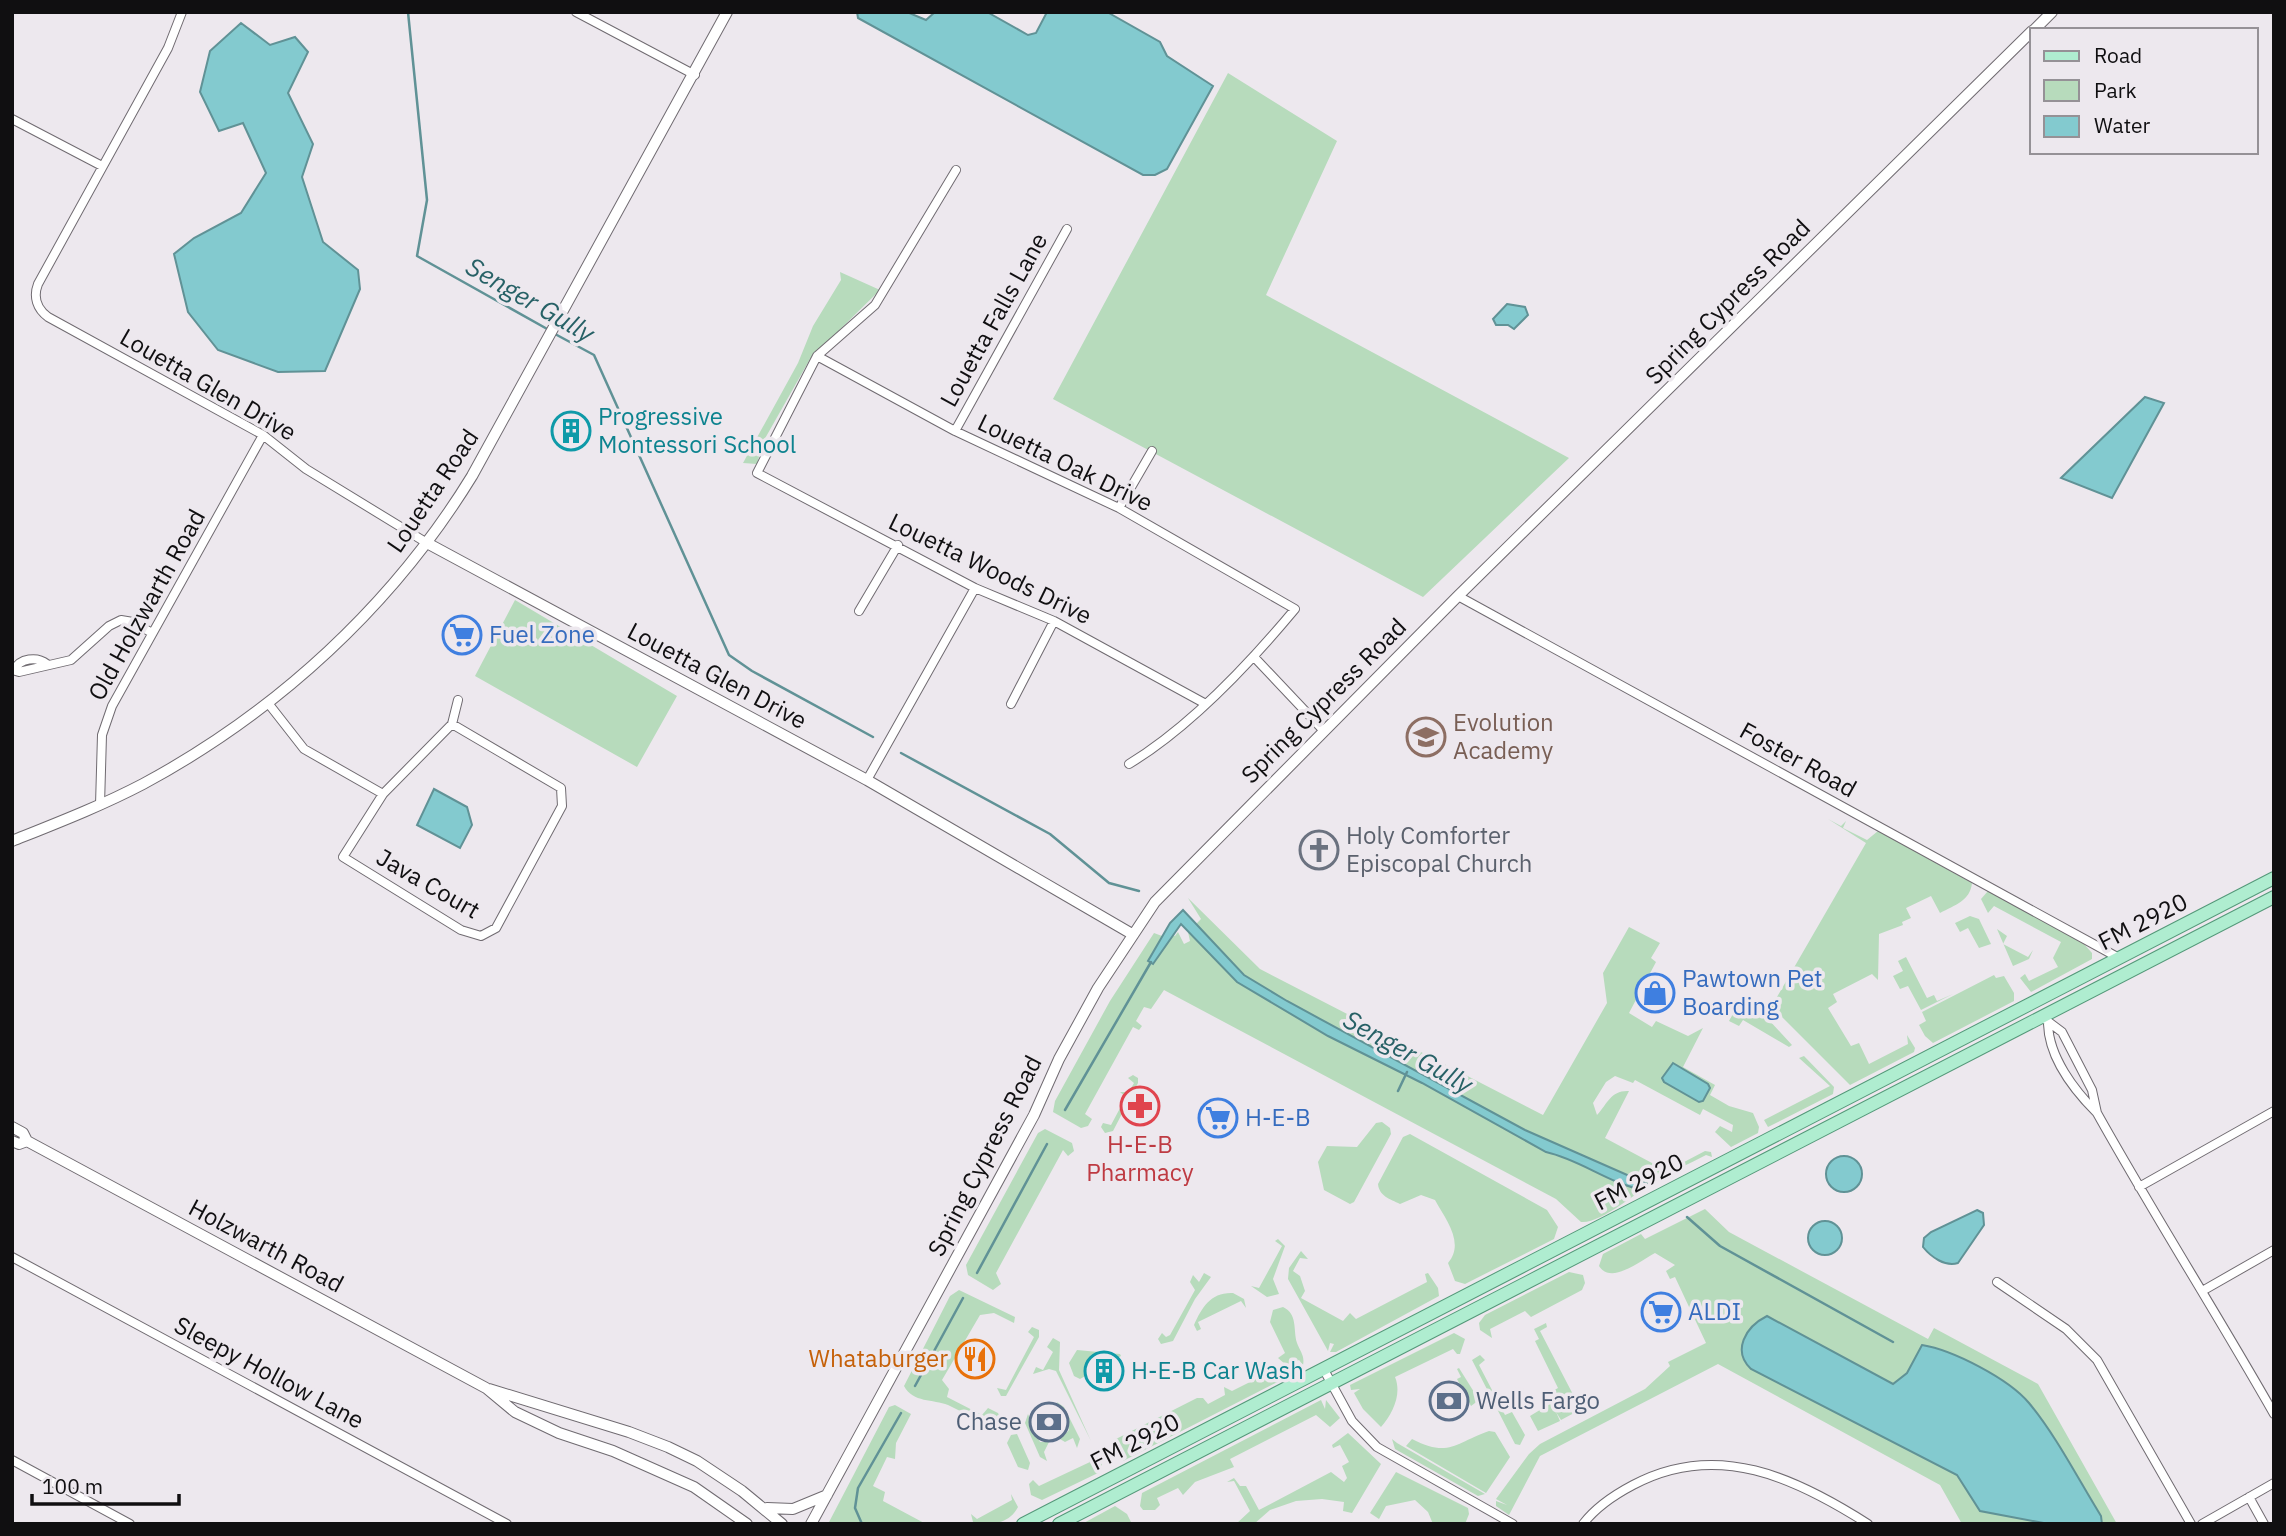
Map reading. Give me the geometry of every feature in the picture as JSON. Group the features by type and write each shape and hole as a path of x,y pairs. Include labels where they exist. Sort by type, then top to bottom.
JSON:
{"main road":[{"name":"Louetta Road","path":"12,841 100,804 170,769 268,703 322,659 427,543 472,476 562,317 727,12"},
{"name":"Spring Cypress Road","path":"2036,28 2052,12"},
{"name":"Spring Cypress Road","path":"811,1524 1027,1127 1059,1059 1132,934 1154,902 1458,596 2030,34"},
{"name":"Louetta Glen Drive","path":"427,543 867,780 1132,934"},
{"name":"FM 2920","path":"1023,1524 2274,878"},
{"name":"FM 2920","path":"1059,1524 1720,1183 2045,1020 2274,897"},
{"name":"Holzwarth Road","path":"12,1127 23,1133 27,1141 486,1388 629,1432 698,1461 764,1507 782,1524"},
{"name":"Holzwarth Road","path":"12,1141 27,1141"},
{"name":"Holzwarth Road","path":"486,1388 515,1412 559,1433 613,1451 694,1488 747,1524"},
{"path":"764,1507 793,1509 827,1495"}],"street":[{"path":"12,119 102,166 168,48 182,12"},
{"path":"576,12 695,75"},
{"name":"Louetta Glen Drive","path":"102,166 38,284 36,301 48,317 263,435 306,469 427,543"},
{"path":"817,356 876,305 956,170"},
{"name":"Louetta Falls Lane","path":"955,431 1066,229"},
{"name":"Louetta Oak Drive","path":"817,356 955,431 1119,508 1295,609 1255,658"},
{"name":"Louetta Woods Drive","path":"817,356 757,474 898,545 975,588 1055,621 1204,703"},
{"name":"Old Holzwarth Road","path":"100,804 105,724 152,633 263,435"},
{"path":"1119,508 1152,451"},
{"path":"859,611 898,545"},
{"path":"867,780 975,588"},
{"name":"Foster Road","path":"1458,596 2119,958"},
{"path":"13,670 19,672 71,660 109,626 121,620 133,622 152,633"},
{"path":"1011,704 1055,621"},
{"path":"1129,764 1157,747 1255,658 1324,731"},
{"path":"268,703 304,749 383,794 453,724 458,700"},
{"name":"Java Court","path":"383,794 343,857 461,930 481,936 496,928 562,806 561,788 453,724"},
{"path":"2045,1020 2049,1039 2068,1077 2080,1096 2098,1113"},
{"path":"2045,1020 2062,1032 2092,1090 2098,1113 2139,1187 2179,1257 2204,1290 2274,1414"},
{"path":"2139,1187 2274,1111"},
{"path":"2204,1290 2274,1250"},
{"name":"Sleepy Hollow Lane","path":"12,1256 506,1524"},
{"path":"1997,1282 2066,1329 2097,1360 2191,1524"},
{"path":"1323,1368 1352,1420 1377,1447 1514,1524"},
{"path":"12,1461 130,1524"},
{"path":"1583,1524 1609,1500 1649,1476 1706,1464 1765,1471 1838,1505 1868,1524"},
{"path":"2202,1524 2274,1483"},
{"path":"2249,1497 2264,1524"}],"green space":[{"path":"1228,73 1337,141 1266,295 1569,458 1423,597 1053,399"},
{"path":"840,272 880,290 810,359 763,442 757,464 743,463 798,363 813,326 841,280"},
{"path":"515,600 677,696 637,767 475,676"},
{"path":"1828,819 1841,826 1846,821 1843,828 1867,840 1878,831 1972,883 1965,898 1940,913 1931,896 1906,908 1911,918 1902,922 1903,925 1879,934 1878,980 1872,974 1833,994 1837,1002 1828,1008 1851,1046 1859,1043 1869,1064 1908,1044 1907,1035 1915,1048 1914,1052 1850,1085 1779,1014 1770,1009 1866,843"},
{"path":"1988,891 2084,944 2092,953 2092,959 2031,992 2020,978 2025,974 2029,981 2058,967 2053,958 2061,942 1994,906 1988,913 1981,899"},
{"path":"1188,898 1260,969 1543,1115 1607,1003 1603,973 1629,927 1660,943 1651,958 1656,962 1629,1013 1652,1027 1656,1021 1688,1036 1703,1028 1683,1067 1715,1085 1710,1095 1729,1106 1753,1113 1759,1127 1758,1133 1731,1147 1715,1132 1720,1126 1732,1132 1733,1125 1703,1109 1700,1115 1635,1080 1633,1083 1615,1076 1606,1082 1593,1103 1597,1115 1614,1095 1629,1091 1605,1138 1667,1171 1705,1151 1711,1152 1712,1157 1706,1155 1657,1180 1599,1218 1581,1222 1556,1199 1164,990 1151,1009 1144,1007 1136,1021 1142,1026 1139,1030 1133,1027 1085,1114 1092,1119 1088,1126 1081,1128 1053,1112 1055,1101 1110,1001 1154,933 1162,936 1167,932 1175,936 1178,932 1184,944 1190,941 1188,932 1201,919"},
{"path":"1970,916 1979,919 1991,944 1979,948 1968,928 1960,932 1955,923"},
{"path":"1997,929 2007,936 2003,943"},
{"path":"2004,944 2028,957 2033,950 2029,959 2013,966"},
{"path":"1906,957 1927,998 1934,995 1937,1001 1953,994 1921,1010 1908,986 1900,989 1893,976 1903,971 1898,961"},
{"path":"1994,975 1996,978 2004,976 2014,993 2014,1001 1933,1043 1925,1036 1919,1025 1926,1021 1922,1012"},
{"path":"1738,1004 1768,1019 1792,1045 1789,1047 1743,1020 1739,1026 1729,1021"},
{"path":"1804,1056 1834,1087 1833,1094 1768,1127 1764,1120 1830,1086 1799,1058"},
{"path":"1133,1075 1138,1078 1138,1083 1113,1131 1105,1133 1101,1127 1103,1123 1111,1125 1126,1097 1120,1092 1129,1092 1134,1083 1128,1078"},
{"path":"1382,1122 1390,1128 1391,1134 1354,1202 1350,1204 1324,1190 1318,1162 1327,1146 1357,1147 1376,1123"},
{"path":"1045,1129 1072,1143 1074,1151 1068,1156 1063,1150 996,1273 1001,1284 993,1290 968,1275 966,1265 1038,1133"},
{"path":"1410,1134 1547,1210 1558,1227 1554,1239 1465,1284 1455,1281 1448,1263 1455,1248 1454,1240 1435,1200 1421,1195 1400,1204 1386,1197 1379,1188 1378,1184 1403,1137"},
{"path":"1705,1209 1729,1232 1928,1339 1934,1328 2038,1384 2117,1524 1962,1524 1940,1485 1718,1364 1540,1456 1509,1515 1496,1506 1496,1501 1507,1505 1496,1499 1529,1454 1540,1444 1645,1389 1670,1366 1668,1362 1706,1343 1675,1277 1670,1279 1666,1271 1675,1265 1655,1253 1618,1272 1604,1271 1599,1266 1603,1254 1641,1234 1645,1239"},
{"path":"1278,1239 1285,1246 1273,1279 1279,1294 1267,1297 1251,1286 1259,1288 1282,1246 1275,1241"},
{"path":"1301,1251 1308,1259 1300,1258 1293,1271 1300,1276 1305,1291 1301,1298 1343,1321 1350,1313 1356,1319 1427,1282 1425,1274 1428,1273 1438,1288 1439,1296 1336,1352 1330,1352 1334,1344 1330,1343 1328,1351 1288,1279 1289,1268"},
{"path":"1569,1272 1583,1275 1585,1283 1582,1290 1531,1317 1525,1311 1490,1329 1492,1338 1480,1330 1479,1323 1485,1315"},
{"path":"1204,1273 1211,1277 1195,1299 1173,1341 1161,1344 1158,1339 1162,1333 1166,1337 1170,1335 1195,1290 1190,1282 1193,1275 1199,1282"},
{"path":"959,1290 1015,1317 1014,1323 994,1313 980,1315 942,1380 949,1389 947,1397 982,1415 988,1408 998,1413 1002,1421 999,1429 992,1429 948,1405 918,1398 904,1386 950,1296"},
{"path":"1233,1293 1244,1299 1246,1308 1241,1301 1198,1322 1201,1329 1197,1331 1194,1325 1208,1302 1219,1295"},
{"path":"1283,1307 1293,1318 1303,1365 1299,1360 1295,1362 1303,1367 1301,1370 1123,1461 1116,1458 1111,1445 1116,1439 1197,1398 1203,1398 1208,1404 1225,1395 1224,1387 1232,1391 1264,1375 1259,1368 1269,1372 1285,1364 1278,1358 1285,1353 1270,1322 1273,1310"},
{"path":"1546,1323 1547,1327 1540,1331 1579,1406 1589,1405 1561,1420 1556,1412 1560,1421 1538,1431 1530,1416 1553,1402 1549,1393 1558,1388 1535,1341 1539,1339 1534,1329"},
{"path":"1032,1327 1039,1330 1039,1337 1006,1396 1001,1396 997,1388 1006,1390 1034,1337 1028,1332"},
{"path":"1454,1333 1465,1339 1460,1354 1453,1349 1395,1377 1395,1403 1381,1427 1363,1409 1354,1393 1360,1389 1351,1390 1350,1385"},
{"path":"1053,1338 1060,1342 1059,1370 1091,1441 1056,1371 1049,1369 1033,1374 1036,1367 1043,1370 1053,1352 1047,1347"},
{"path":"1077,1350 1121,1356 1080,1379 1074,1376 1069,1363"},
{"path":"1480,1355 1485,1360 1479,1365 1505,1415 1512,1412 1525,1435 1520,1445 1515,1444 1472,1360"},
{"path":"1459,1368 1479,1400 1471,1406 1457,1379 1461,1377 1457,1369"},
{"path":"1321,1400 1325,1409 1326,1400 1340,1418 1330,1427 1316,1415 1230,1459 1234,1467 1195,1482 1183,1495 1178,1488 1157,1498 1160,1505 1155,1510 1143,1510 1140,1506 1142,1493"},
{"path":"1057,1402 1064,1407 1080,1439 1077,1448 1073,1438 1065,1442 1060,1439 1069,1430"},
{"path":"895,1405 911,1414 896,1443 895,1459 887,1457 873,1486 885,1492 883,1501 926,1524 828,1524 889,1407"},
{"path":"1028,1414 1040,1442 1049,1442 1044,1452 1047,1461 1040,1457 1025,1423"},
{"path":"1489,1431 1495,1432 1510,1457 1486,1493 1406,1446 1412,1439 1435,1447 1452,1447"},
{"path":"1348,1433 1381,1464 1352,1513 1343,1511 1344,1502 1322,1499 1296,1501 1270,1510 1254,1524 1236,1524 1250,1511 1234,1481 1227,1482 1234,1478 1240,1486 1246,1486 1259,1510 1331,1472 1344,1482 1347,1478 1342,1466 1349,1462 1340,1445 1333,1448 1332,1445"},
{"path":"1017,1434 1030,1463 1028,1470 1018,1467 1007,1443 1011,1435"},
{"path":"1392,1439 1485,1494 1478,1496 1395,1449"},
{"path":"1091,1454 1098,1457 1102,1465 1098,1473 1042,1500 1031,1495 1029,1484 1033,1480 1039,1486 1090,1462 1088,1457"},
{"path":"1396,1472 1468,1508 1465,1524 1433,1524 1428,1512 1415,1500 1386,1506 1379,1519 1370,1513"},
{"path":"1011,1494 1018,1507 1009,1518 997,1523 970,1524 973,1522 971,1514 977,1519 1012,1500"},
{"path":"1115,1506 1127,1514 1132,1524 1082,1524"}],"water":[{"path":"857,12 907,12 926,20 935,12 987,12 1028,35 1036,33 1047,12 1107,12 1160,42 1167,56 1213,86 1167,169 1155,175 1143,175 858,18"},
{"path":"241,23 270,45 295,37 308,52 288,93 313,144 302,177 323,242 358,270 360,289 325,371 278,372 218,350 188,312 174,254 194,238 241,213 266,173 243,123 219,131 200,92 210,51"},
{"path":"1507,304 1525,307 1528,315 1514,329 1508,325 1496,325 1493,319"},
{"path":"2145,397 2164,403 2112,498 2061,478"},
{"path":"434,789 467,807 472,825 460,848 417,825"},
{"path":"1183,910 1244,975 1287,1001 1525,1130 1650,1185 1643,1190 1630,1187 1571,1160 1546,1152 1422,1083 1328,1036 1237,982 1181,924 1153,964 1148,961 1170,923"},
{"path":"1673,1063 1708,1084 1710,1088 1703,1101 1699,1102 1664,1082 1662,1078"},
{"path":"1844,1156 1856,1162 1862,1174 1856,1186 1844,1192 1832,1186 1826,1174 1832,1162"},
{"path":"1977,1210 1983,1213 1984,1225 1958,1263 1948,1264 1939,1260 1923,1247 1924,1238 1931,1232"},
{"path":"1825,1221 1837,1226 1842,1238 1837,1250 1825,1255 1813,1250 1808,1238 1813,1226"},
{"path":"1767,1316 1893,1384 1907,1373 1922,1345 1949,1353 1995,1375 2020,1394 2039,1416 2101,1516 2102,1524 2049,1524 1980,1511 1957,1475 1751,1369 1742,1355 1744,1340 1753,1326"}],"waterway":[{"name":"Senger Gully","path":"408,12 427,200 417,256 549,330"},
{"name":"Senger Gully","path":"555,334 594,355 729,655 752,671 873,737"},
{"name":"Senger Gully","path":"901,753 1050,834 1109,883 1139,891"},
{"path":"1065,1110 1151,962"},
{"path":"1398,1091 1407,1072"},
{"path":"977,1273 1047,1144"},
{"name":"Senger Gully","path":"1687,1217 1720,1246 1893,1342"},
{"path":"915,1386 963,1298"},
{"path":"862,1524 855,1508 858,1488 901,1413"}],"place":[{"name":"Progressive Montessori School","path":"571,431"},
{"name":"Fuel Zone","path":"462,635"},
{"name":"Evolution Academy","path":"1426,737"},
{"name":"Holy Comforter Episcopal Church","path":"1319,850"},
{"name":"Pawtown Pet Boarding","path":"1655,993"},
{"name":"H-E-B Pharmacy","path":"1140,1106"},
{"name":"H-E-B","path":"1218,1118"},
{"name":"ALDI","path":"1661,1312"},
{"name":"Whataburger","path":"975,1359"},
{"name":"H-E-B Car Wash","path":"1104,1371"},
{"name":"Wells Fargo","path":"1449,1401"},
{"name":"Chase","path":"1049,1422"}]}
